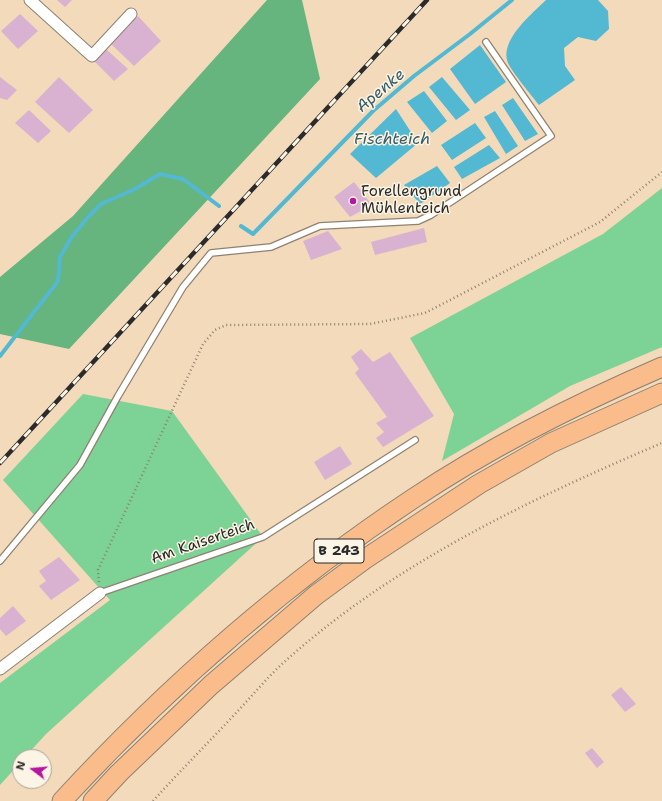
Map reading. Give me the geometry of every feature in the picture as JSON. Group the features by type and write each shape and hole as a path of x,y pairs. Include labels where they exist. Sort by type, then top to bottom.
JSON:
{"highway":[{"name":"B 243","path":"62,801 212,652 302,578 358,536 414,497 533,428 587,400 662,367"},
{"name":"B 243","path":"93,801 119,773 211,685 310,600 365,559 479,484 551,443 662,393"}],"street":[{"path":"30,0 92,56 131,14"},
{"name":"Am Kaiserteich","path":"0,669 100,593"}],"lane":[{"path":"0,561 80,465 118,396 183,287 211,253 271,247 320,226 418,221 431,215 551,136 486,42"},
{"name":"Am Kaiserteich","path":"100,593 263,537 415,440"}],"path":[{"path":"100,593 98,570 203,344 215,330 226,324 370,324 425,313 600,222 662,172"},
{"path":"153,801 281,665 350,609 403,572 508,514 595,471 662,443"}],"green space":[{"path":"267,0 302,0 320,79 69,349 0,334 0,277 73,216"},
{"path":"662,188 662,347 570,386 442,461 454,414 410,338 603,234"},
{"path":"83,394 172,411 263,537 46,734 32,749 12,749 12,772 0,785 0,683 110,600 3,480"}],"water":[{"path":"546,0 598,0 608,11 609,29 596,41 578,37 564,48 565,66 575,80 539,105 510,67 506,54 508,45 518,28"},
{"path":"480,45 506,82 475,104 450,69"},
{"name":"Fischteich","path":"442,77 470,110 456,120 429,87"},
{"name":"Fischteich","path":"424,91 447,121 432,133 407,102"},
{"path":"513,98 538,134 525,141 502,105"},
{"name":"Fischteich","path":"396,109 418,143 376,178 350,154"},
{"path":"495,111 518,146 506,154 484,117"},
{"name":"Fischteich","path":"475,123 486,138 452,160 441,145"},
{"name":"Fischteich","path":"489,145 500,158 462,179 454,167"},
{"name":"Fischteich","path":"437,166 450,183 420,204 404,185"}],"building":[{"path":"57,0 72,0 65,7"},
{"path":"20,14 38,31 18,49 1,31"},
{"path":"138,16 161,41 134,66 111,44"},
{"path":"106,49 128,69 114,81 94,61"},
{"path":"0,77 17,90 7,100 0,98"},
{"path":"59,77 93,110 69,133 35,102"},
{"path":"29,110 51,131 38,143 15,123"},
{"name":"Forellengrund Mühlenteich","path":"354,182 372,205 350,217 334,197"},
{"path":"424,228 427,242 375,255 371,242"},
{"path":"328,231 342,249 311,260 303,241"},
{"path":"361,349 373,362 390,352 434,416 383,447 376,438 384,432 376,423 387,417 355,373 359,369 351,357"},
{"path":"340,446 352,464 325,480 314,462"},
{"path":"59,557 80,580 51,600 39,586 46,581 39,571"},
{"path":"13,606 26,621 6,636 0,629 0,618"},
{"path":"621,687 636,704 625,712 611,695"},
{"path":"592,748 604,762 597,768 585,753"}],"waterway":[{"name":"Apenke","path":"241,226 253,234 373,111 414,76 512,0"},
{"name":"Apenke","path":"0,356 58,281 60,257 71,238 101,204 135,189 160,174 183,179 219,206"}],"railway":[{"path":"0,463 427,0"}],"place":[{"name":"Forellengrund Mühlenteich","path":"353,201"}]}
